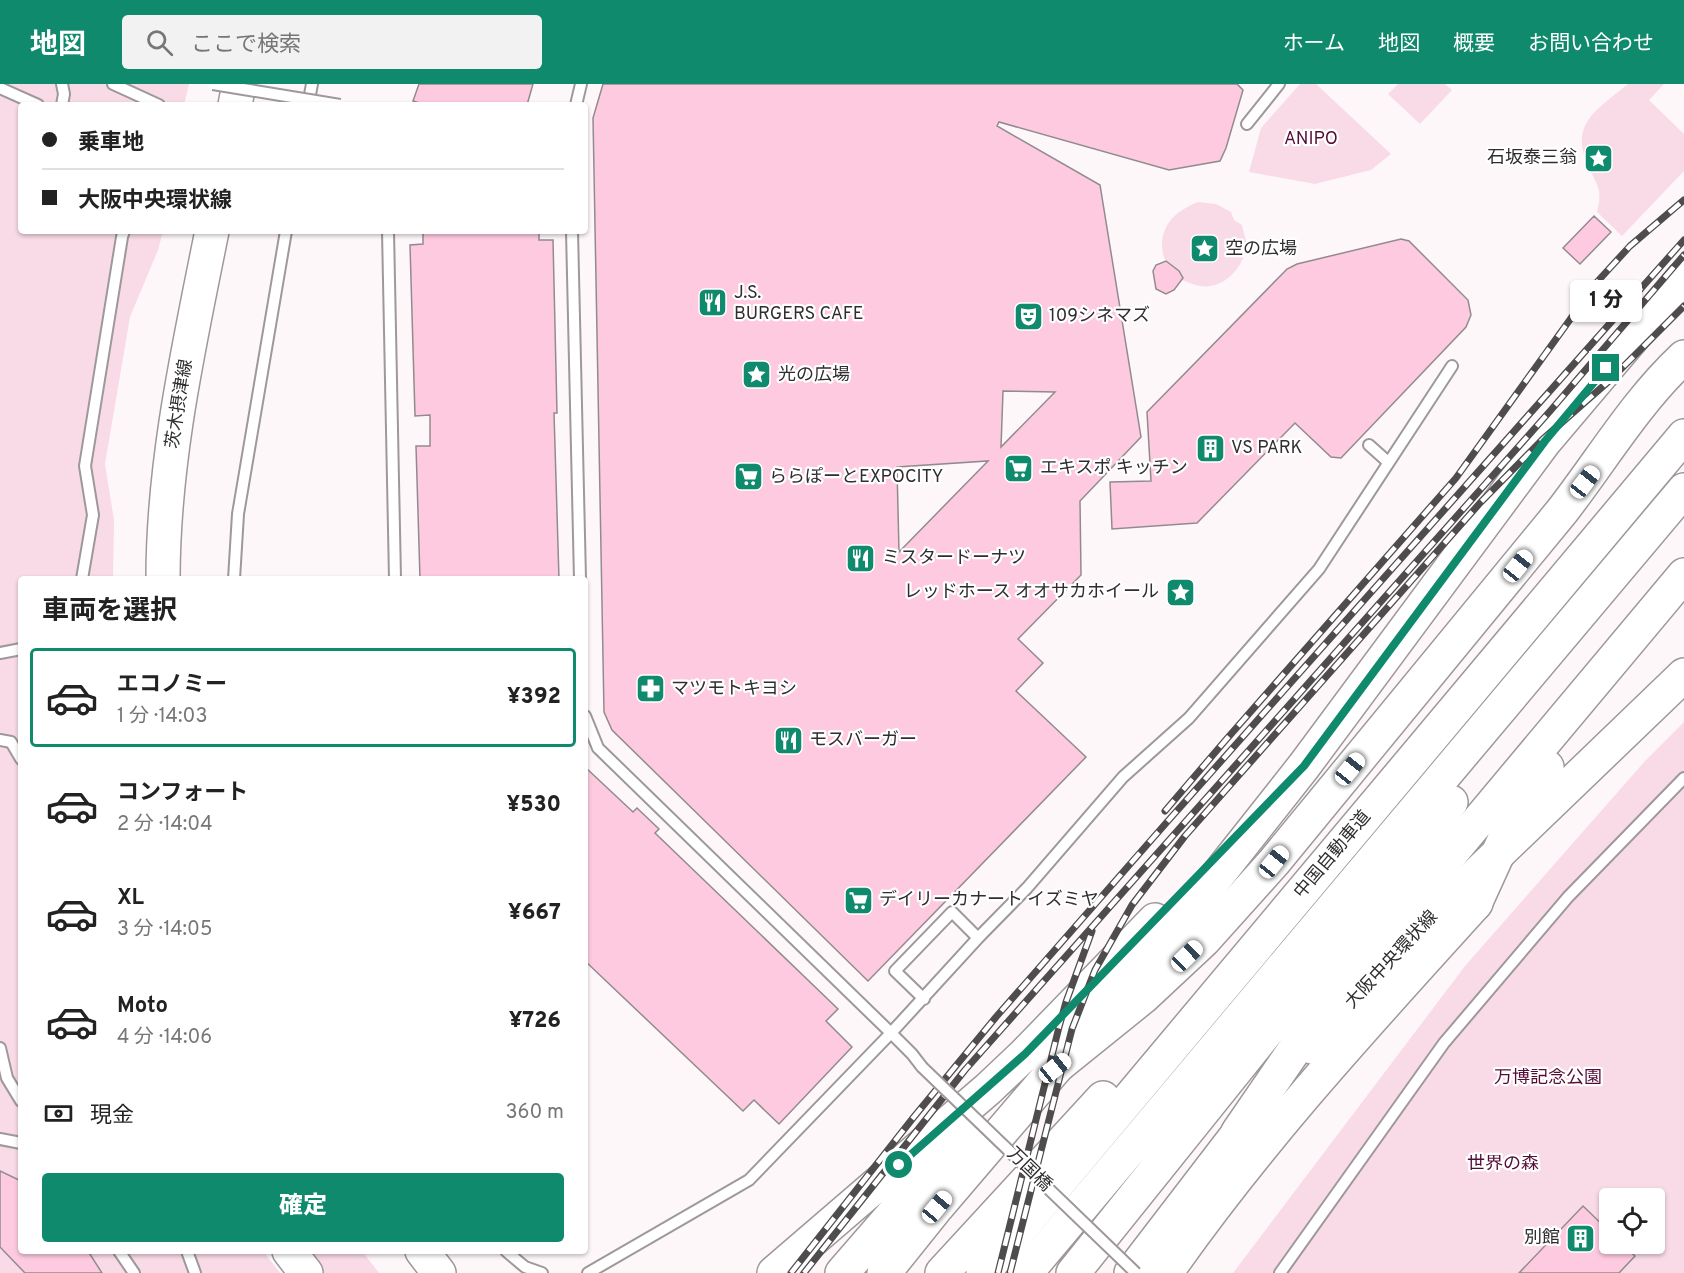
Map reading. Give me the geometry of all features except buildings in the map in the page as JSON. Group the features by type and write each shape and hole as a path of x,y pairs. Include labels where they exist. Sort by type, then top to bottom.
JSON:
{"main road":[{"path":"236,102 239,84"},
{"name":"茨木摂津線","path":"164,576 163,529 178,401 211,234"},
{"path":"884,1273 937,1207 1184,918 1304,766 1545,441 1684,277"},
{"path":"842,1273 962,1134 985,1113 1055,1068 1114,1022 1204,940 1274,862 1563,510 1643,399 1684,357"},
{"name":"中国自動車道","path":"983,1273 1684,436"},
{"name":"中国自動車道","path":"1026,1273 1684,490"},
{"path":"1073,1273 1570,655 1684,502"},
{"path":"1238,1132 1306,1033 1367,954 1684,575"},
{"path":"1475,904 1516,814 1545,770 1684,606"},
{"path":"942,1273 1108,1093 1420,728 1512,640"},
{"name":"大阪中央環状線","path":"1131,1273 1238,1132 1294,1066 1401,949 1497,853 1684,675"},
{"path":"1166,1273 1237,1177 1353,1040 1658,701"},
{"path":"774,1273 988,1089 1025,1054 1304,766"},
{"path":"291,1254 306,1273"},
{"path":"424,1254 439,1273"}],"lane":[{"path":"62,84 63,102"},
{"path":"113,84 152,102"},
{"path":"213,84 322,102"},
{"path":"309,102 312,84"},
{"path":"577,102 582,84"},
{"path":"1247,124 1271,87"},
{"path":"0,88 31,102"},
{"path":"83,576 93,515 85,466 121,234"},
{"path":"234,576 238,514 285,234"},
{"path":"388,234 395,576"},
{"path":"572,234 580,576"},
{"path":"588,1273 749,1180 924,999 978,938 1027,888 1123,777 1190,718 1319,569 1452,366"},
{"path":"1369,445 1388,462"},
{"path":"0,653 18,650"},
{"name":"万国橋","path":"588,723 598,748 891,1033 922,1067 1136,1273"},
{"path":"0,740 11,742 18,754"},
{"path":"1280,1273 1444,1043 1568,897 1684,778"},
{"path":"924,999 895,971 952,912 978,938"},
{"path":"0,1048 7,1078 18,1096"},
{"path":"0,1139 18,1142"},
{"path":"121,1254 134,1273"},
{"path":"188,1254 195,1273"},
{"path":"510,1254 525,1267 542,1273"}],"green space":[{"path":"0,84 189,84 185,102 18,102 18,234 162,234 158,250 130,317 105,464 114,520 113,576 18,576 18,1254 265,1254 280,1273 0,1273"},
{"name":"ANIPO","path":"1300,84 1316,84 1391,154 1371,170 1315,184 1249,172 1261,128"},
{"path":"1398,84 1445,84 1452,90 1420,124 1388,94"},
{"path":"1628,84 1664,84 1649,100 1684,134 1684,171 1622,236 1597,212 1599,191 1584,156 1582,142 1583,131 1595,112"},
{"name":"空の広場","path":"1198,202 1216,204 1231,212 1234,220 1242,225 1246,241 1245,252 1238,268 1225,280 1209,286 1198,286 1182,280 1163,256 1163,238 1168,224 1178,213"},
{"name":"万博記念公園","path":"1684,722 1684,1273 1233,1273 1465,966 1645,761"},
{"path":"307,1254 364,1254 379,1273 322,1273"}],"railway":[{"path":"1165,811 1456,478 1597,282 1630,246 1684,200"},
{"path":"791,1273 996,1017 1684,240"},
{"path":"804,1273 965,1070 1551,410 1684,255"},
{"path":"1010,1273 1072,1029 1095,970 1132,905 1185,836 1480,503 1543,439 1609,381 1684,306"},
{"path":"998,1273 1059,1027 1092,931"}],"place":[{"name":"石坂泰三翁","path":"1598,158"},
{"name":"空の広場","path":"1204,249"},
{"name":"J.S. BURGERS CAFE","path":"713,303"},
{"name":"109シネマズ","path":"1028,316"},
{"name":"光の広場","path":"757,375"},
{"name":"VS PARK","path":"1210,448"},
{"name":"エキスポ キッチン","path":"1019,468"},
{"name":"ららぽーとEXPOCITY","path":"748,477"},
{"name":"ミスタードーナツ","path":"861,558"},
{"name":"レッドホース オオサカホイール","path":"1180,592"},
{"name":"マツモトキヨシ","path":"650,689"},
{"name":"モスバーガー","path":"788,740"},
{"name":"デイリーカナート イズミヤ","path":"858,900"},
{"name":"別館","path":"1581,1238"}],"route":[{"path":"899,1165 988,1089 1025,1054 1304,766 1545,441 1606,368"}],"park label":[{"name":"世界の森","path":"1503,1164"}]}
